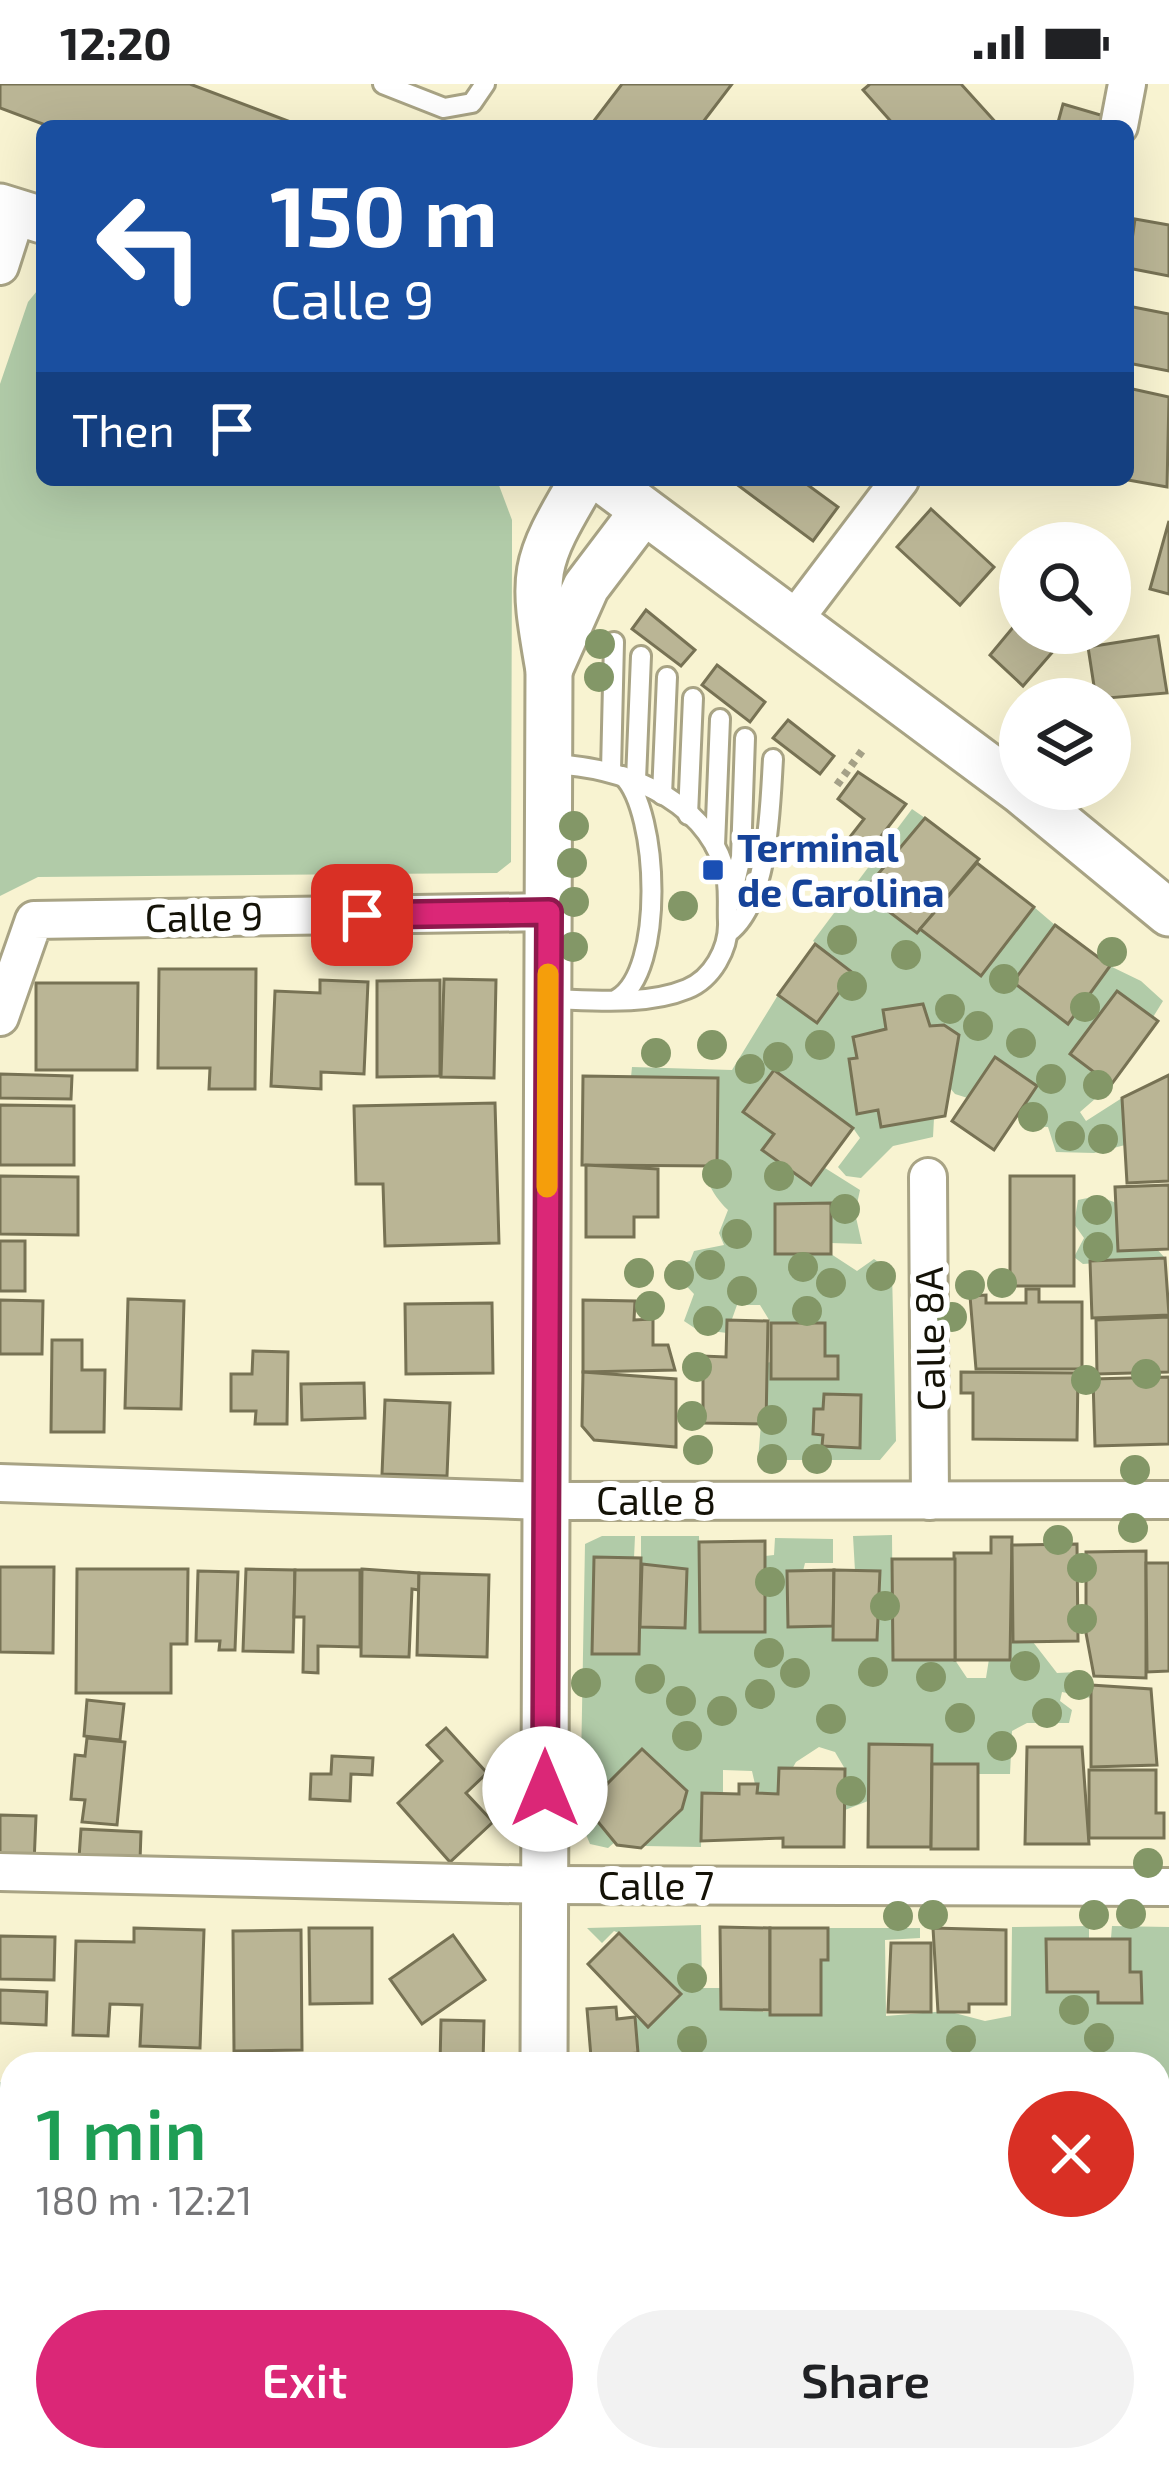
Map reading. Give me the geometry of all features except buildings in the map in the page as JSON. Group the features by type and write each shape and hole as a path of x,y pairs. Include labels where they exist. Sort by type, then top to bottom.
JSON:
{"street":[{"path":"1119,120 1127,84"},
{"path":"0,266 20,213"},
{"path":"544,2052 549,670 536,596 542,548 579,486"},
{"path":"610,486 1021,790 1169,914"},
{"path":"791,624 895,486"},
{"path":"549,670 586,587 641,512"},
{"name":"Calle 9","path":"0,1017 34,920 549,912"},
{"name":"Calle 8A","path":"928,1177 930,1501"},
{"name":"Calle 8","path":"0,1483 545,1502 1169,1500"},
{"name":"Calle 7","path":"0,1873 545,1885 1169,1887"}],"lane":[{"path":"383,84 444,108 472,103 485,84"},
{"path":"614,642 623,775 635,791 648,832 650,936 641,976 617,999"},
{"path":"623,775 640,656"},
{"path":"662,795 667,676"},
{"path":"688,815 693,698"},
{"path":"716,846 720,719"},
{"path":"727,907 741,857 745,738"},
{"path":"548,998 663,996 701,981 717,964 728,933 748,906 768,839 772,759"},
{"path":"549,764 623,775 688,815 716,846 726,871 728,933"}],"path":[{"path":"837,785 862,751"}],"green space":[{"path":"36,292 36,486 499,486 512,520 511,862 497,873 38,877 0,896 0,384 28,302"},
{"path":"912,809 925,818 864,891 916,932 920,929 981,976 1034,907 1055,925 1014,982 1069,1023 1110,966 1141,981 1163,1001 1111,1085 1080,1112 1086,1121 1122,1098 1125,1145 1094,1153 1056,1152 1048,1127 1025,1126 1018,1114 955,1094 950,1088 958,1035 944,1025 930,1026 922,1004 884,1010 886,1029 854,1037 857,1058 849,1060 857,1113 878,1110 934,1118 933,1137 893,1146 861,1178 846,1176 838,1167 860,1138 853,1128 773,1071 744,1111 774,1134 763,1150 810,1185 825,1168 860,1190 855,1213 862,1244 831,1243 830,1203 776,1204 775,1254 831,1254 857,1271 874,1259 892,1272 896,1441 880,1460 758,1460 766,1363 771,1362 772,1379 837,1379 838,1356 825,1356 825,1324 771,1323 760,1305 737,1305 727,1333 696,1329 684,1321 694,1294 675,1274 676,1265 690,1261 694,1251 724,1245 719,1233 728,1210 707,1179 703,1148 718,1078 631,1077 632,1067 732,1070 778,995 817,1023 853,973 813,941"},
{"path":"1097,1196 1114,1202 1165,1258 1083,1264 1074,1257 1084,1238 1074,1224 1078,1200"},
{"path":"892,1535 893,1660 955,1660 967,1678 986,1678 989,1659 1010,1642 1033,1642 1057,1673 1078,1672 1091,1685 1091,1698 1062,1692 1060,1701 1072,1710 1069,1723 1027,1723 1012,1731 1010,1774 979,1774 978,1764 932,1764 931,1745 869,1744 868,1801 845,1810 845,1769 835,1752 819,1747 796,1762 778,1794 757,1793 752,1771 723,1770 723,1794 702,1794 701,1847 644,1846 682,1809 687,1791 641,1749 585,1806 615,1842 608,1848 590,1844 580,1820 585,1544 602,1536 635,1536 634,1558 594,1558 592,1653 639,1654 640,1627 685,1627 687,1570 641,1564 641,1536 699,1536 701,1632 765,1632 765,1556 774,1555 775,1538 833,1539 833,1563 805,1563 803,1571 787,1572 788,1626 833,1626 834,1640 877,1640 880,1572 855,1571 853,1536"},
{"path":"701,1925 702,1988 721,1988 721,2009 820,2015 821,1960 828,1959 828,1928 920,1928 920,1938 885,1940 886,2016 947,2011 985,2021 1011,2016 1012,1927 1089,1926 1089,1938 1047,1939 1047,1991 1098,1992 1099,2003 1142,2002 1141,1973 1130,1972 1130,1939 1111,1938 1112,1926 1169,1927 1169,2052 638,2052 635,2017 649,2026 681,1994 619,1933 614,1931 602,1943 587,1928"}],"slow traffic":[{"path":"547,1187 548,974"}],"place":[{"name":"Terminal de Carolina","path":"713,870"}],"route":[{"path":"362,915 549,912 545,1789"}]}
